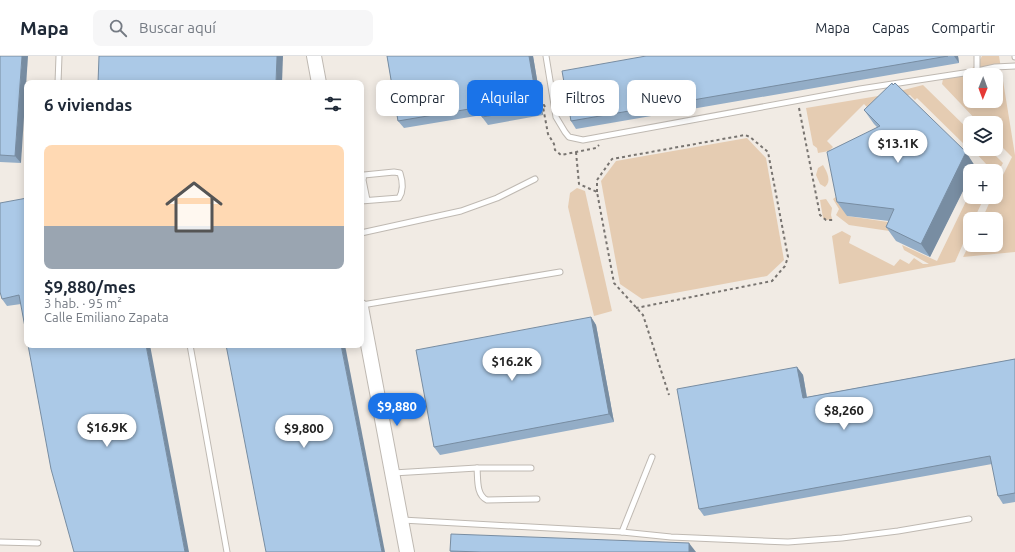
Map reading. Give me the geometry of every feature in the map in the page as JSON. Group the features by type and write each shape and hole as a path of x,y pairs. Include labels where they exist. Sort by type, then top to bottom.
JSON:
{"street":[{"path":"314,56 318,80"},
{"path":"364,322 407,552"}],"lane":[{"path":"58,80 59,56"},
{"path":"547,56 556,117 569,137 583,140 860,89 963,73"},
{"path":"977,56 978,68"},
{"path":"991,68 1015,66"},
{"path":"364,175 394,172 400,173 403,192 399,198 364,200"},
{"path":"364,233 461,211 496,198 535,179"},
{"path":"364,185 367,200"},
{"path":"364,305 560,272"},
{"path":"191,348 227,552"},
{"path":"622,532 652,457"},
{"path":"392,473 477,468 531,468"},
{"path":"477,468 479,491 487,500 538,499"},
{"path":"402,520 622,532 671,537 788,542 842,538 898,531 969,519"},
{"path":"0,542 38,543"}],"path":[{"path":"799,104 820,215 826,220 835,220"},
{"path":"549,119 544,105 543,107 548,134 554,144 555,150 561,155 576,152 579,184 597,192"},
{"path":"636,308 772,282 785,266 788,257 768,152 750,137 745,135 612,159 597,180 597,192 614,283 636,308 643,315 669,395"}],"shaded area":[{"path":"982,56 999,56 1001,68 972,68"},
{"path":"963,73 963,106 942,84 943,79"},
{"path":"1003,81 1015,155 1015,252 963,257 966,252 1003,252 1003,212 985,212 989,204 1003,204 1003,175 1012,157 1003,148 1003,116 972,116 965,108 1003,108"},
{"path":"923,85 963,124 963,143 917,98 915,100 910,95 901,96 888,94"},
{"path":"884,95 869,109 864,104 827,141 833,147 829,151 818,153 817,148 813,145 806,108"},
{"path":"747,138 766,158 784,260 767,276 642,299 620,284 601,181 616,161"},
{"path":"979,156 996,156 1003,163 1002,164 986,164"},
{"path":"823,165 828,179 825,187 820,184 816,175 818,168"},
{"path":"577,188 585,191 612,311 594,316 568,207 570,193"},
{"path":"840,194 847,216 895,223 896,232 849,225 836,215 839,209 833,199"},
{"path":"826,199 832,208 832,219 827,220 823,218 820,200"},
{"path":"965,204 981,204 977,212 963,212 963,244 955,262 839,284 832,236 842,231 851,236 849,243 894,266 900,259 909,264 914,258 923,264 929,264 904,250 902,245 937,261"}],"building":[{"path":"0,56 22,56 15,156 0,155"},
{"path":"99,56 277,56 276,80 98,80"},
{"path":"387,56 529,56 533,80 467,80 467,109 459,111 459,80 391,80"},
{"path":"646,56 948,56 696,99 696,80 627,80 627,111 619,113 619,80 564,80 562,71"},
{"path":"892,83 893,85 895,83 963,149 964,156 921,244 886,227 894,209 837,202 827,152 880,126 864,110"},
{"path":"397,116 428,116 398,121"},
{"path":"570,116 600,116 571,121"},
{"path":"24,199 24,322 19,295 2,299 0,292 0,203"},
{"path":"591,317 609,414 434,447 416,350"},
{"path":"29,348 147,348 185,552 74,552 51,469"},
{"path":"227,348 342,348 382,552 266,552"},
{"path":"1015,359 1015,493 998,496 990,456 699,509 677,389 797,367 803,398"},
{"path":"451,534 689,543 689,552 450,551"}]}
